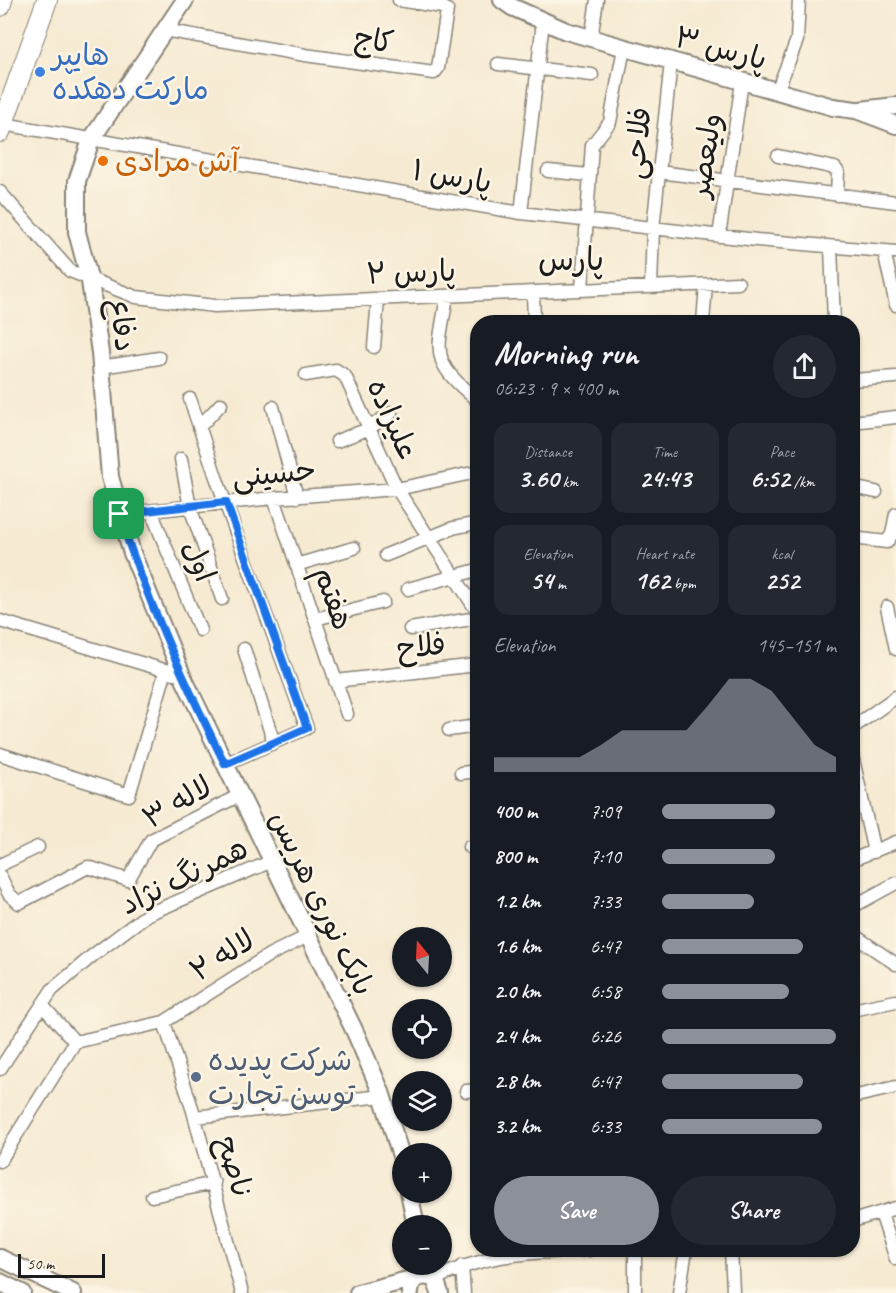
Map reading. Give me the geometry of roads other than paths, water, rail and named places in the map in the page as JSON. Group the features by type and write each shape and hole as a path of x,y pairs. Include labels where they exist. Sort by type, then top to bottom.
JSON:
{"main road":[{"path":"0,6 2,0"},
{"path":"2,128 47,0"},
{"name":"دفاع","path":"174,673 119,514 110,477 101,367 90,280 77,232 77,181 91,140 185,0"},
{"name":"پارس ۳","path":"502,0 543,21 591,39 833,107 856,110 896,125"},
{"path":"856,110 896,106"},
{"name":"بابک نوری هریس","path":"174,673 225,764 356,1034 382,1096 397,1143"},
{"path":"0,1258 73,1293"},
{"path":"358,1293 390,1291 429,1278"},
{"path":"410,1293 412,1282 429,1278"},
{"path":"0,1282 22,1293"}],"street":[{"name":"کاج","path":"164,30 305,55 434,74 438,68 447,10 442,7 399,0"},
{"path":"591,39 597,0"},
{"path":"777,91 797,40 799,0"},
{"path":"521,213 543,21"},
{"path":"582,289 589,175 594,141 610,122 624,48"},
{"name":"فلاحی","path":"651,287 653,228 671,62"},
{"path":"498,64 592,75"},
{"name":"ولیعصر","path":"718,236 742,82"},
{"name":"پارس ۱","path":"2,128 91,140 521,213 718,236 890,252"},
{"path":"778,156 835,168 838,172 837,195"},
{"path":"548,171 589,175"},
{"path":"659,172 896,202"},
{"name":"پارس ۲","path":"0,192 70,271 136,297 215,306 738,284"},
{"path":"831,247 834,315"},
{"path":"890,252 896,305"},
{"path":"704,315 706,285"},
{"path":"533,292 534,315"},
{"path":"447,296 439,349 440,360 444,368 470,393"},
{"path":"374,347 378,299"},
{"path":"101,367 159,358"},
{"name":"علیزاده","path":"306,375 340,371 345,375 397,489 470,599"},
{"path":"860,379 896,377"},
{"path":"190,399 307,728 225,764"},
{"path":"199,427 221,404"},
{"path":"273,407 297,496"},
{"path":"337,441 369,429 391,413"},
{"path":"860,421 896,417"},
{"path":"182,459 190,507 222,599"},
{"name":"علیزاده","path":"383,459 397,489"},
{"name":"حسینی","path":"119,514 226,502 397,489 470,473"},
{"path":"860,489 876,492"},
{"name":"هفتم","path":"274,498 347,714"},
{"name":"اول","path":"152,511 200,630"},
{"path":"860,539 887,542 892,534 896,514"},
{"path":"386,555 430,536 470,526"},
{"path":"296,565 354,548"},
{"path":"408,589 470,572"},
{"path":"315,619 383,602"},
{"path":"886,607 896,649"},
{"path":"410,629 470,619"},
{"path":"0,621 174,673 129,795 0,754"},
{"path":"244,649 274,742"},
{"name":"فلاح","path":"335,681 470,666"},
{"path":"860,722 896,697"},
{"path":"448,730 470,727"},
{"path":"461,773 470,772"},
{"path":"860,790 874,852"},
{"name":"لاله ۳","path":"1,881 9,894 19,903 88,867 128,880 151,840 240,795"},
{"path":"860,857 896,842"},
{"path":"0,865 38,848"},
{"name":"همرنگ نژاد","path":"0,1069 52,990 148,914 272,861"},
{"path":"860,903 896,883"},
{"name":"لاله ۲","path":"75,1042 164,1022 269,955 308,936"},
{"path":"860,939 896,964"},
{"path":"860,1008 896,1001"},
{"path":"0,1161 75,1042 42,1005"},
{"name":"ناصح","path":"164,1022 214,1183 242,1293"},
{"path":"860,1095 896,1087"},
{"path":"195,1117 382,1096"},
{"path":"152,1196 214,1183"},
{"path":"860,1219 896,1208"},
{"path":"881,1213 896,1259"},
{"path":"429,1278 481,1257"},
{"path":"635,1257 635,1293"},
{"path":"679,1293 685,1257"},
{"path":"731,1257 733,1291"},
{"path":"462,1266 464,1293"}],"place":[{"name":"هایپر مارکت دهکده","path":"40,72"},
{"name":"آش مرادی","path":"103,161"},
{"name":"شرکت پدیده توسن تجارت","path":"196,1077"}],"district":[{"name":"پارس","path":"571,259"}]}
